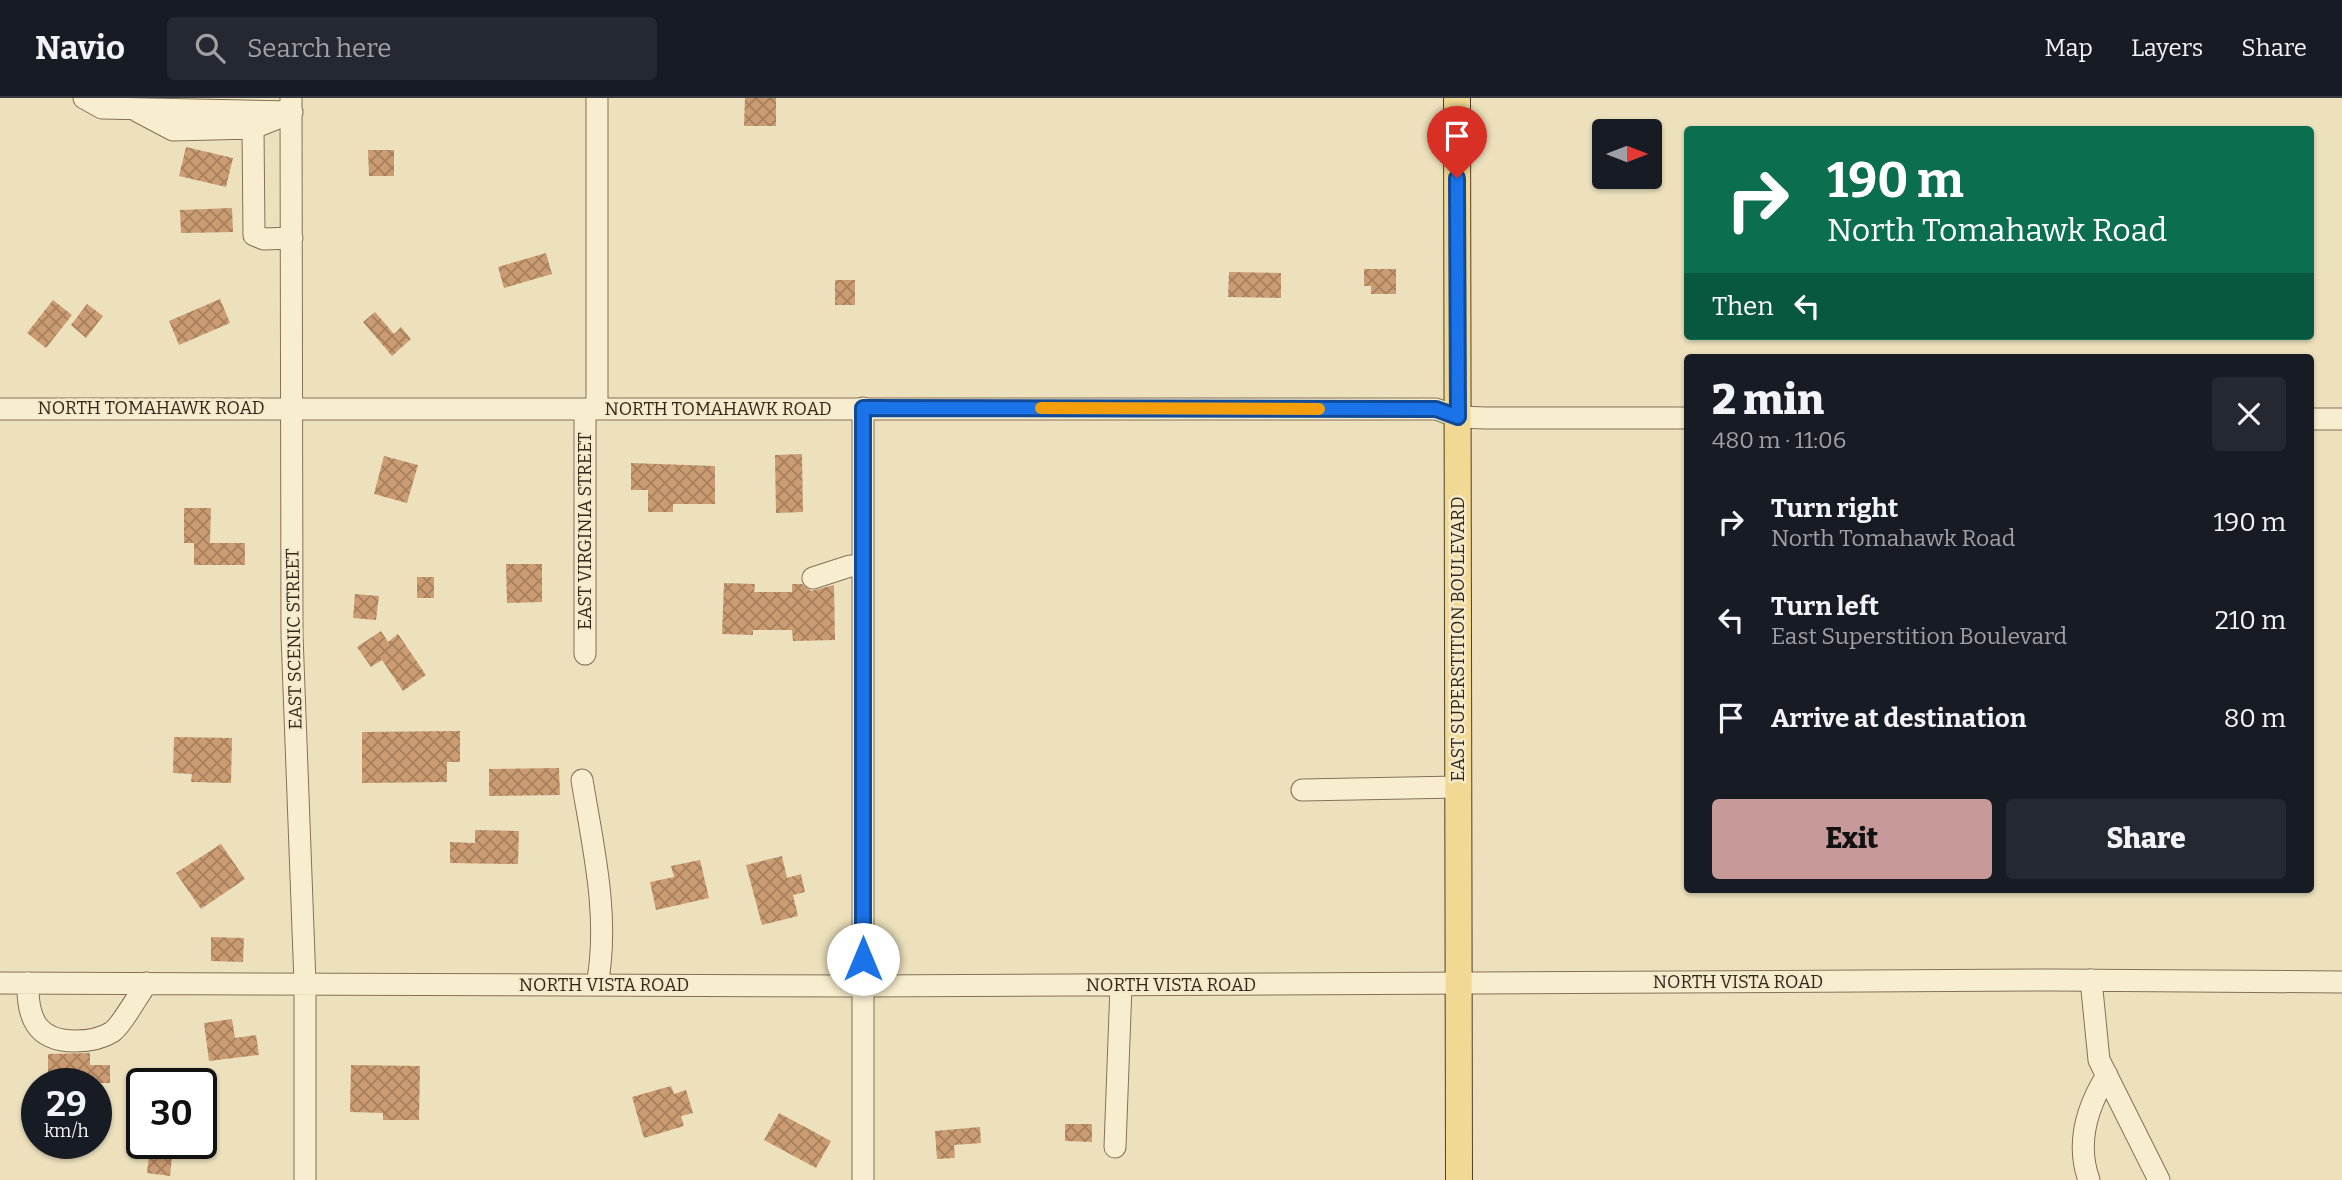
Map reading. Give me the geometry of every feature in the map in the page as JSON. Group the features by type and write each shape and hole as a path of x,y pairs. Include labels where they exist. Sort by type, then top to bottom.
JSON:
{"main road":[{"name":"EAST SUPERSTITION BOULEVARD","path":"1457,98 1459,1180"}],"street":[{"path":"84,98 102,108 292,105"},
{"name":"EAST VIRGINIA STREET","path":"586,654 597,98"},
{"path":"134,109 173,130 253,128 292,105"},
{"name":"EAST SCENIC STREET","path":"292,105 292,635 305,983 305,1180"},
{"path":"253,128 254,235 264,239 292,238"},
{"name":"NORTH TOMAHAWK ROAD","path":"0,408 1436,409 1458,417 1684,418"},
{"path":"863,408 863,1180"},
{"path":"2314,419 2342,419"},
{"path":"813,578 850,566 863,566"},
{"path":"582,780 599,880 603,957 597,985"},
{"path":"1302,790 1458,787"},
{"path":"2091,980 2099,1060 2160,1180"},
{"name":"NORTH VISTA ROAD","path":"0,983 1121,986 2091,980 2342,982"},
{"path":"28,983 27,1007 40,1030 56,1041 88,1041 113,1031 147,983"},
{"path":"1115,1147 1121,986"},
{"path":"2089,1180 2082,1158 2084,1135 2094,1096 2107,1075"}],"building":[{"path":"745,98 776,98 776,126 744,126"},
{"path":"186,147 233,158 226,187 179,176"},
{"path":"368,150 394,150 394,176 369,176"},
{"path":"232,208 233,232 181,233 180,210"},
{"path":"546,253 552,274 504,288 498,267"},
{"path":"1364,269 1396,269 1396,294 1371,294 1371,286 1364,286"},
{"path":"1229,272 1281,273 1281,298 1228,297"},
{"path":"835,280 855,280 855,305 835,305"},
{"path":"220,299 230,323 179,345 169,321"},
{"path":"53,300 72,315 46,348 27,333"},
{"path":"87,304 103,316 86,338 71,325"},
{"path":"375,312 394,334 401,327 411,339 392,356 363,322"},
{"path":"802,454 803,512 776,513 775,455"},
{"path":"384,456 418,465 407,503 374,494"},
{"path":"631,463 715,466 715,504 673,504 673,512 648,512 648,490 631,490"},
{"path":"184,508 211,508 210,543 245,543 245,565 194,565 194,543 184,543"},
{"path":"506,564 542,564 542,602 507,603"},
{"path":"417,577 434,577 434,598 417,598"},
{"path":"724,583 755,584 754,592 792,592 792,584 802,584 811,591 834,585 835,640 793,641 792,630 753,630 753,635 722,634"},
{"path":"355,594 379,596 376,620 353,618"},
{"path":"381,631 388,642 398,634 426,675 403,691 382,660 371,667 357,647"},
{"path":"460,731 460,762 447,762 447,782 362,783 362,732"},
{"path":"174,737 232,738 231,783 191,782 192,774 173,773"},
{"path":"559,768 560,795 489,796 489,769"},
{"path":"475,830 519,831 518,864 450,863 450,842 475,843"},
{"path":"221,844 245,879 201,909 176,873"},
{"path":"782,856 787,878 801,874 805,892 793,895 798,916 762,925 746,865"},
{"path":"700,860 709,898 656,910 650,882 674,877 671,866"},
{"path":"211,937 244,938 243,962 211,961"},
{"path":"232,1019 235,1038 256,1035 259,1055 209,1061 204,1023"},
{"path":"90,1053 90,1065 110,1065 110,1068 48,1068 48,1054"},
{"path":"351,1065 420,1066 419,1120 383,1120 383,1113 350,1112"},
{"path":"671,1086 674,1094 686,1090 693,1113 681,1116 684,1126 644,1138 632,1097"},
{"path":"779,1113 831,1141 816,1168 764,1140"},
{"path":"1065,1124 1092,1124 1092,1142 1065,1141"},
{"path":"980,1127 981,1143 954,1145 955,1158 937,1159 935,1131"},
{"path":"148,1159 172,1159 170,1176 147,1173"}],"slow traffic":[{"path":"1041,408 1319,409"}],"route":[{"path":"863,959 863,408 1436,409 1458,417 1457,178"}]}
